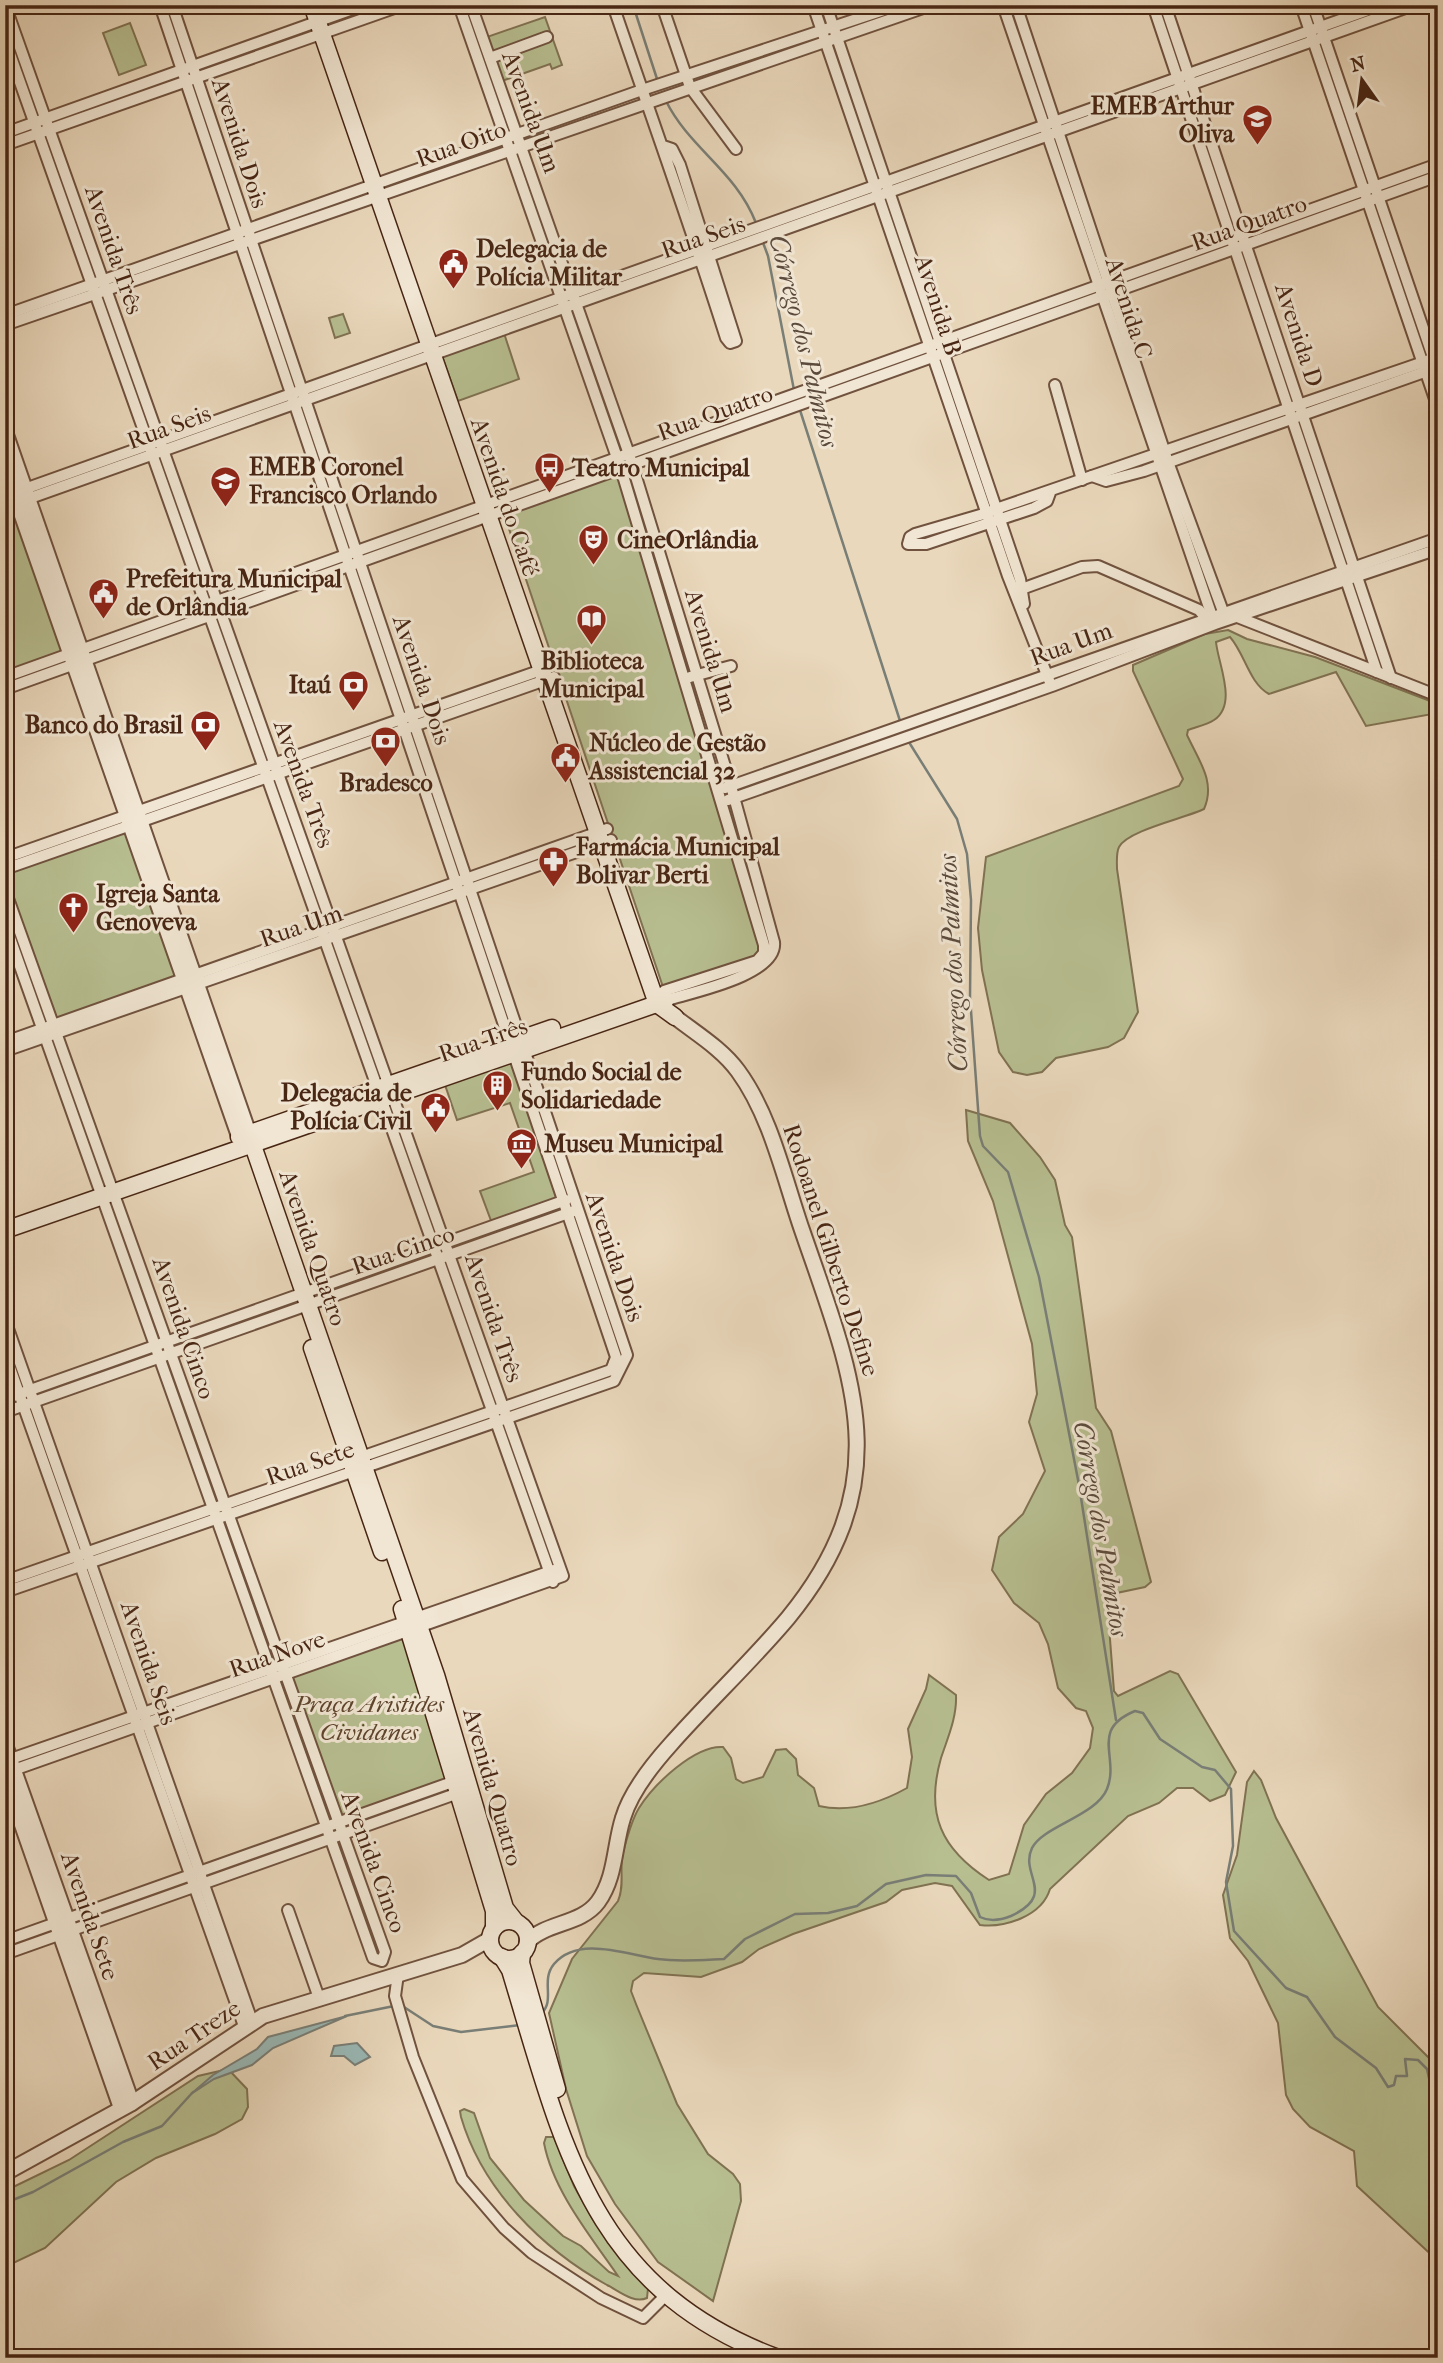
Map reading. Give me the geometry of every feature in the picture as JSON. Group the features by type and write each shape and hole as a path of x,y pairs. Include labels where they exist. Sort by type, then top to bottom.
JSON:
{"main road":[{"name":"Avenida do Café","path":"312,5 324,22 660,998"},
{"name":"Rodoanel Gilberto Define","path":"660,998 675,1017"},
{"name":"Rua Três","path":"5,1230 106,1190 660,998"},
{"name":"Avenida Quatro","path":"246,1141 413,1624 482,1850 505,1908 518,1924 525,1948 520,1983"},
{"name":"Rua Três","path":"5,1220 106,1190"},
{"name":"Avenida Quatro","path":"482,1850 494,1911 496,1945 520,1983"},
{"path":"518,1924 503,1922 496,1945 514,1958 525,1948"},
{"path":"520,1983 584,2188 611,2236 666,2295 720,2333 778,2358"}],"street":[{"name":"Avenida Três","path":"5,5 42,126 328,933 385,1092 446,1244 443,1258 492,1416 556,1574"},
{"name":"Avenida Dois","path":"160,5 189,73"},
{"name":"Avenida Dois","path":"172,5 189,73 517,1046 572,1212 618,1365"},
{"path":"5,145 42,126 364,5"},
{"path":"324,22 403,5"},
{"name":"Avenida Um","path":"459,5 514,142 625,461 697,675 725,788"},
{"name":"Avenida Um","path":"471,5 490,58 514,142"},
{"path":"613,5 650,94 663,146 672,149 677,158 703,253 727,340 736,341 703,253"},
{"path":"662,5 689,82 736,149"},
{"name":"Avenida B","path":"813,5 830,35 1025,617 1050,681"},
{"name":"Avenida B","path":"826,5 830,35"},
{"name":"Rua Oito","path":"830,35 900,5"},
{"name":"Rua Oito","path":"5,325 99,287 243,235 650,94 932,5"},
{"name":"Avenida C","path":"1003,5 1045,131 1087,234 1162,458 1220,618"},
{"name":"Avenida C","path":"1016,5 1057,127 1087,234"},
{"name":"Avenida D","path":"1153,5 1185,81 1295,412 1351,574 1391,678"},
{"name":"Avenida D","path":"1166,5 1185,81"},
{"path":"1301,5 1317,36 1433,365 1438,408"},
{"path":"1313,5 1317,36"},
{"name":"Rua Seis","path":"1317,36 1382,5"},
{"name":"Rua Seis","path":"16,498 1185,81 1414,5"},
{"path":"490,58 547,37"},
{"name":"Avenida Três","path":"5,40 42,126"},
{"path":"5,133 42,126"},
{"name":"Rua Quatro","path":"936,350 1108,295 1240,242 1371,194 1438,164"},
{"name":"Rua Quatro","path":"1371,194 1438,176"},
{"name":"Rua Quatro","path":"5,689 78,657 799,400 936,350 1104,283 1240,242"},
{"name":"Rua Oito","path":"5,314 99,287"},
{"path":"993,517 926,544 908,544 915,534 1043,504 1051,490 1087,478 1114,480 1162,458 1433,365"},
{"path":"1055,385 1087,478"},
{"name":"Avenida Quatro","path":"5,432 16,498"},
{"name":"Avenida Um","path":"625,461 685,679 729,800 762,937 769,954"},
{"name":"Avenida Quatro","path":"5,467 78,657 246,1141"},
{"name":"Rua Um","path":"1351,574 1438,538"},
{"name":"Rua Um","path":"729,800 923,732 1050,681 1220,618 1351,574 1438,549"},
{"path":"1018,591 1082,567 1098,566 1199,610 1438,696"},
{"name":"Avenida D","path":"1351,574 1377,672"},
{"name":"Rua Quatro","path":"5,677 78,657"},
{"path":"685,679 731,666"},
{"path":"5,869 134,819 547,674"},
{"name":"Rua Um","path":"725,788 919,720 1050,681"},
{"path":"5,858 134,819"},
{"name":"Rua Um","path":"5,1042 49,1030 604,836"},
{"name":"Avenida Cinco","path":"5,890 49,1030 163,1350 243,1573 283,1668 385,1952 382,1961 373,1958 328,1833 271,1673 243,1573"},
{"name":"Avenida Cinco","path":"5,925 49,1030"},
{"name":"Rua Três","path":"660,998 761,968 769,954"},
{"name":"Rodoanel Gilberto Define","path":"525,1948 554,1926 587,1913 600,1900 611,1876 624,1817 644,1780 670,1745 742,1669 812,1586 830,1559 856,1474 858,1419 849,1371 764,1120 738,1070 675,1017"},
{"name":"Rua Um","path":"5,1051 49,1030"},
{"name":"Avenida Três","path":"385,1092 433,1248 443,1258 504,1412 556,1574"},
{"name":"Rua Cinco","path":"5,1412 27,1398 302,1301 433,1248 567,1199"},
{"name":"Rua Cinco","path":"302,1301 443,1258 572,1212"},
{"name":"Avenida Seis","path":"5,1320 27,1398 248,2024"},
{"name":"Avenida Seis","path":"5,1354 27,1398"},
{"name":"Rua Sete","path":"5,1592 23,1580 549,1396 584,1385 614,1381 618,1365"},
{"name":"Rua Cinco","path":"5,1399 27,1398"},
{"name":"Rua Nove","path":"8,1764 556,1574"},
{"name":"Rua Sete","path":"5,1581 23,1580"},
{"name":"Avenida Sete","path":"8,1764 126,2106"},
{"path":"5,1954 65,1927 463,1785"},
{"path":"288,1910 319,1998"},
{"name":"Rodoanel Gilberto Define","path":"518,1924 554,1926"},
{"path":"5,1941 65,1927"},
{"name":"Rua Treze","path":"5,2173 126,2106 248,2024 319,1998 496,1945"},
{"path":"398,1974 395,1996 416,2066 454,2165 478,2200 504,2228 566,2277 641,2318 647,2316 666,2295"}],"green space":[{"path":"545,17 562,65 552,69 550,64 499,82 484,38"},
{"path":"130,23 146,65 119,75 103,33"},
{"path":"343,314 350,333 335,338 329,318"},
{"path":"503,330 519,379 458,401 441,353"},
{"path":"619,473 762,956 664,990 504,514"},
{"path":"17,503 71,654 5,677 5,507"},
{"path":"1228,630 1247,639 1315,657 1438,704 1438,713 1366,726 1336,672 1269,694 1252,676 1230,637 1216,642 1225,683 1225,704 1214,720 1188,730 1187,735 1207,781 1204,809 1134,835 1124,841 1117,852 1117,869 1138,1012 1124,1038 1108,1047 1056,1058 1042,1072 1027,1075 1013,1072 999,1052 982,970 978,928 986,857 1179,786 1183,779 1133,671 1133,665 1205,634"},
{"path":"130,826 183,979 53,1024 5,889 5,869"},
{"path":"514,1053 562,1201 493,1226 480,1191 534,1172 510,1103 457,1120 443,1079"},
{"path":"966,1110 1010,1123 1040,1157 1055,1180 1065,1225 1072,1237 1096,1408 1111,1431 1151,1582 1145,1587 1112,1594 1107,1600 1114,1691 1118,1696 1170,1671 1178,1674 1236,1772 1225,1795 1210,1801 1193,1788 1177,1788 1159,1803 1128,1816 1050,1889 1039,1906 1031,1913 1011,1922 980,1925 952,1886 935,1883 902,1890 886,1902 793,1934 759,1949 742,1962 701,1977 644,1973 633,1981 631,1991 677,2104 708,2154 733,2174 740,2184 741,2201 713,2301 658,2262 615,2204 587,2156 566,2089 549,2013 572,1959 618,1901 623,1853 631,1824 639,1808 665,1778 688,1759 700,1752 723,1747 731,1758 736,1779 743,1783 763,1777 776,1750 786,1749 796,1759 798,1775 814,1788 819,1806 853,1807 897,1793 907,1788 912,1757 908,1729 926,1689 929,1675 956,1695 954,1719 936,1778 936,1813 948,1843 959,1856 989,1880 1009,1874 1024,1825 1046,1794 1072,1773 1090,1748 1093,1728 1086,1711 1076,1708 1058,1688 1048,1644 1039,1623 1014,1603 992,1570 999,1537 1023,1514 1045,1471 1029,1422 1037,1394 1032,1344 993,1201 968,1141"},
{"name":"Praça Aristides Cividanes","path":"409,1631 455,1781 338,1824 285,1674"},
{"path":"1254,1771 1261,1780 1276,1818 1378,2007 1438,2067 1438,2261 1357,2186 1354,2151 1310,2127 1293,2109 1286,2095 1278,2023 1248,1961 1230,1938 1223,1895 1237,1855 1247,1782"},
{"path":"228,2069 247,2089 248,2107 242,2119 215,2134 156,2158 116,2182 45,2248 5,2267 5,2191 69,2160 198,2076"},
{"path":"464,2109 474,2113 490,2158 524,2200 563,2236 581,2246 609,2272 618,2276 575,2213 556,2179 544,2143 546,2137 554,2137 574,2186 595,2223 648,2288 647,2298 627,2296 583,2270 538,2235 499,2192 484,2169 461,2117 460,2111"}],"water":[{"path":"347,2016 273,2048 252,2065 214,2079 191,2094 213,2075 257,2049 268,2037"},
{"path":"357,2043 370,2057 355,2065 344,2056 331,2056 334,2046"}],"waterway":[{"name":"Córrego dos Palmitos","path":"633,5 658,82"},
{"name":"Córrego dos Palmitos","path":"666,101 687,133 737,189 756,223"},
{"name":"Córrego dos Palmitos","path":"762,240 768,256 794,390"},
{"name":"Córrego dos Palmitos","path":"799,407 901,724"},
{"name":"Córrego dos Palmitos","path":"907,739 957,819 967,854 971,900 970,997 980,1136 983,1146 1008,1172 1039,1277 1079,1485 1116,1720"},
{"path":"541,2014 547,2003 550,1970 564,1955 576,1950 604,1949 674,1960 724,1959 745,1939 795,1914 828,1913 857,1906 886,1884 926,1875 956,1876 971,1893 980,1917 995,1920 1011,1916 1025,1908 1035,1892 1029,1858 1032,1848 1047,1833 1092,1807 1101,1798 1110,1777 1109,1736 1121,1718 1135,1711 1143,1713 1160,1739 1202,1767 1215,1770 1231,1789 1233,1846 1226,1882 1234,1931 1286,1988 1307,1997 1335,2037 1376,2068 1388,2087 1394,2085 1396,2076 1407,2076 1405,2059 1418,2060 1427,2069 1438,2119"},
{"path":"345,2016 394,2006"},
{"path":"404,2007 433,2026 461,2032 520,2025"},
{"path":"5,2203 33,2192 123,2142 162,2126 193,2092"}],"place":[{"name":"EMEB Arthur Oliva","path":"1257,147"},
{"name":"Delegacia de Polícia Militar","path":"453,290"},
{"name":"Teatro Municipal","path":"549,495"},
{"name":"EMEB Coronel Francisco Orlando","path":"226,508"},
{"name":"CineOrlândia","path":"594,567"},
{"name":"Prefeitura Municipal de Orlândia","path":"103,620"},
{"name":"Biblioteca Municipal","path":"592,646"},
{"name":"Itaú","path":"354,712"},
{"name":"Banco do Brasil","path":"206,752"},
{"name":"Bradesco","path":"386,768"},
{"name":"Núcleo de Gestão Assistencial 32","path":"566,784"},
{"name":"Farmácia Municipal Bolivar Berti","path":"553,888"},
{"name":"Igreja Santa Genoveva","path":"73,935"},
{"name":"Fundo Social de Solidariedade","path":"498,1113"},
{"name":"Delegacia de Polícia Civil","path":"435,1134"},
{"name":"Museu Municipal","path":"521,1171"}]}
